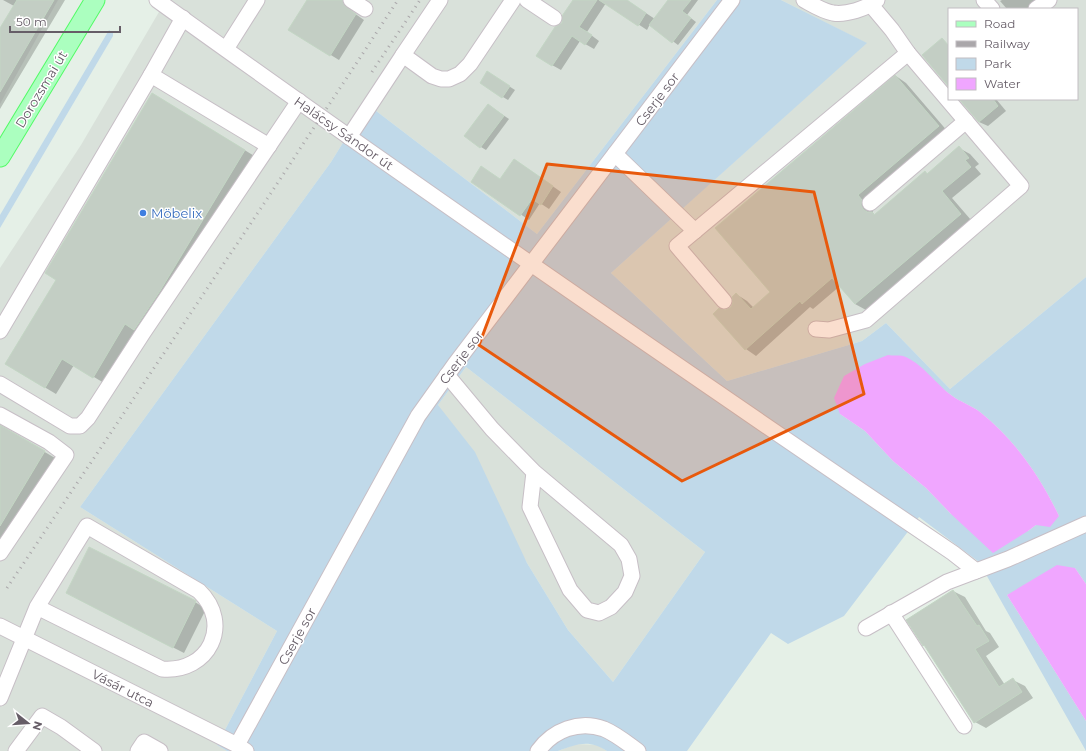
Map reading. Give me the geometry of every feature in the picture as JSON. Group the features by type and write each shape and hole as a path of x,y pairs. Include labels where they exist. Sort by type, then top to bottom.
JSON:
{"main road":[{"name":"Dorozsmai út","path":"0,157 95,0"}],"street":[{"name":"Halácsy Sándor út","path":"157,0 349,137 716,393 953,552 976,571"},
{"path":"226,49 256,0"},
{"path":"351,0 365,9"},
{"path":"349,137 440,0"},
{"path":"403,56 432,76 441,79 449,79 460,74 470,64 513,0"},
{"path":"527,0 554,18"},
{"name":"Cserje sor","path":"241,748 418,416 447,375 732,0"},
{"path":"804,0 817,8 834,13 850,12 874,3 908,53 948,100"},
{"path":"984,0 991,8"},
{"path":"1037,8 1049,0"},
{"path":"0,331 151,75 182,18"},
{"path":"724,301 677,246 908,53"},
{"path":"151,75 269,146"},
{"path":"816,329 829,330 866,320 1022,186 948,100"},
{"path":"0,384 70,426 80,426 88,418 143,333 299,101"},
{"path":"870,203 966,121"},
{"path":"615,154 694,231"},
{"path":"447,375 492,429 534,472 621,545 629,559 632,576 625,592 611,607 599,613 587,610 570,590 530,507 534,472"},
{"path":"0,415 49,442 66,455 0,553"},
{"path":"866,628 947,582 1008,559 1086,524"},
{"path":"0,698 37,607 87,526 199,591 205,597 211,608 215,621 215,630 210,646 204,654 190,666 171,670 162,669 37,607"},
{"path":"891,613 964,726"},
{"name":"Vásár utca","path":"0,626 241,748"},
{"path":"16,751 42,716 61,727 94,751"},
{"path":"538,751 543,744 557,733 570,728 585,725 605,729 638,751"},
{"path":"138,751 144,742 160,751"}],"highlighted area":[{"path":"547,164 814,192 864,394 682,481 479,345"}],"shaded area":[{"path":"0,0 58,0 0,104"},
{"path":"166,0 717,0 537,234 367,104 331,162 80,507 277,631 217,745 227,751 0,751 0,268 81,145"},
{"path":"781,0 1086,0 1086,277 950,389 886,323 862,341 727,381 611,273 866,43"},
{"path":"466,367 705,552 613,682 568,630 527,563 438,405"},
{"path":"576,744 598,745 607,751 558,751"}],"green space":[{"path":"717,0 781,0 867,43 611,273 727,381 862,341 886,323 950,389 1086,277 1086,584 1075,568 1007,595 1086,721 1086,751 979,562 919,517 844,616 788,644 771,633 687,751 607,751 601,747 583,744 571,746 558,751 227,751 217,745 277,631 80,507 331,162 367,104 537,234","holes":["914,363 954,397 980,412 1004,434 1035,473 1059,516 1036,525 1028,531 951,514 926,488 893,461 865,431 840,414","466,367 705,552 613,682 568,630 527,563 475,452 438,405"]},
{"path":"109,30 113,33 113,36 0,228 0,215"}],"water":[{"path":"888,355 903,356 916,363 951,395 980,412 1004,434 1026,460 1052,501 1059,516 1050,527 1036,525 993,553 951,514 926,488 893,461 865,431 840,414 834,398 844,376 865,364"},
{"path":"1057,565 1075,568 1086,584 1086,721 1007,595"}],"building":[{"path":"17,0 54,0 0,92 0,28"},
{"path":"307,0 342,0 346,7 356,14 330,56 288,30"},
{"path":"573,0 597,0 579,27 592,35 585,45 572,36 552,66 536,56 555,27 562,23 562,16"},
{"path":"599,0 627,0 646,13 638,26"},
{"path":"668,0 691,0 682,11 691,18 672,43 649,25"},
{"path":"942,38 948,45 948,86 922,55"},
{"path":"487,71 510,86 502,98 480,83"},
{"path":"895,75 939,126 858,195 862,200 861,205 863,209 867,212 872,212 874,215 925,171 927,174 959,146 969,158 965,160 971,167 942,191 961,214 855,304 832,278 802,304 800,301 745,350 713,314 719,308 725,310 730,308 733,304 732,297 736,293 751,309 770,292 715,228"},
{"name":"Möbelix","path":"152,93 245,150 160,291 134,330 125,324 93,378 62,359 45,388 5,364 56,280 45,273"},
{"path":"960,100 994,100 998,106 979,122"},
{"path":"488,104 504,116 480,148 464,136"},
{"path":"514,159 553,186 541,205 532,199 520,216 471,182 481,166 500,179"},
{"path":"0,425 45,451 0,526"},
{"path":"89,547 196,601 173,648 66,593"},
{"path":"953,590 989,641 975,649 999,687 1013,678 1022,692 974,723 924,645 923,646 906,620"}],"railway":[{"path":"7,588 398,0"},
{"path":"372,72 420,0"}],"place":[{"name":"Möbelix","path":"143,213"}]}
